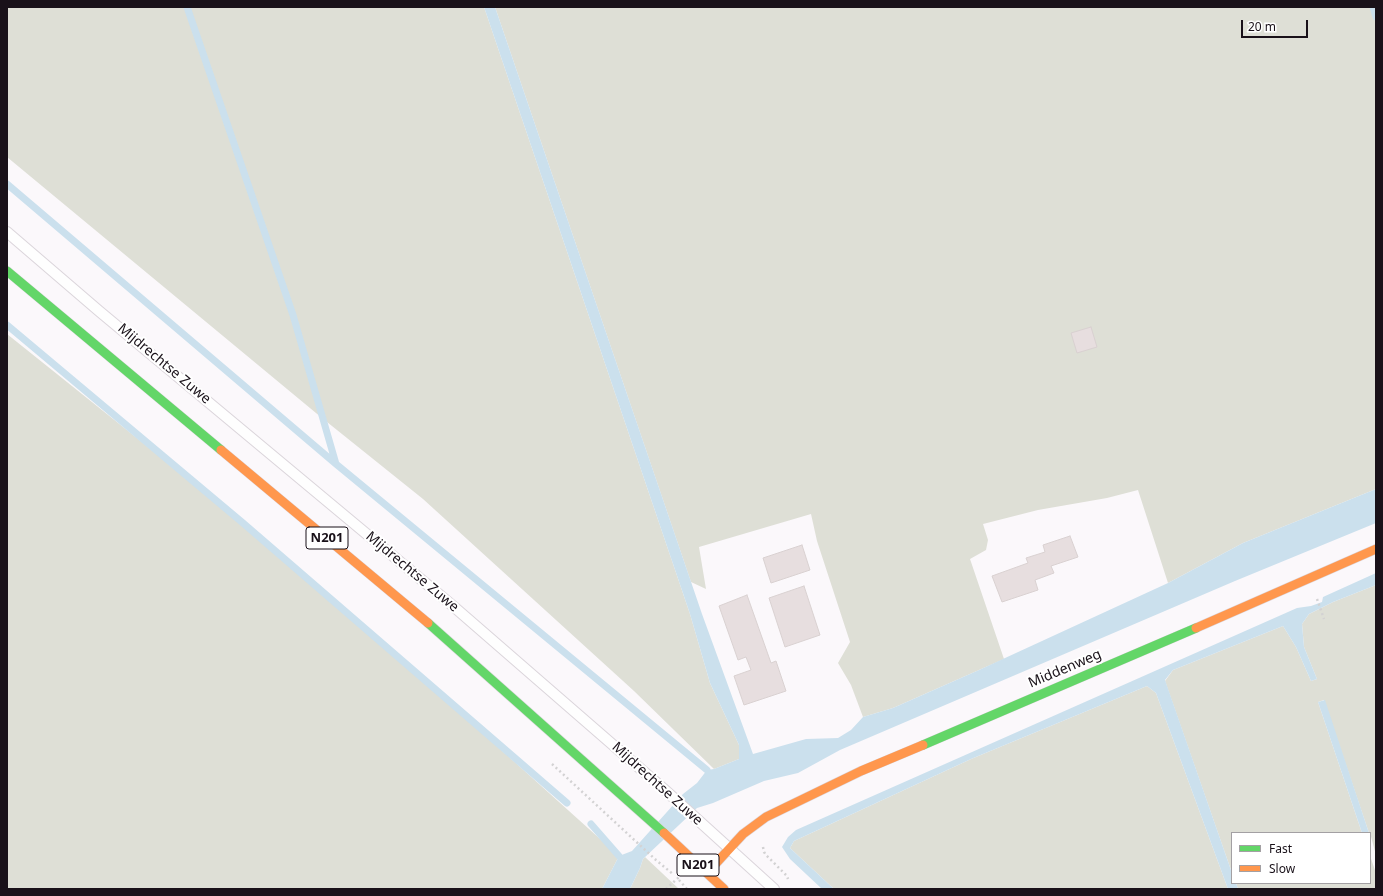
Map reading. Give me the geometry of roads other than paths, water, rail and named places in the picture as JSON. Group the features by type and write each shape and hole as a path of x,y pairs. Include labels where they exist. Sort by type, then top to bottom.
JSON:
{"main road":[{"name":"Mijdrechtse Zuwe","path":"7,271 444,636 641,811 724,889"},
{"name":"Middenweg","path":"707,873 743,834 766,817 860,771 1170,639 1376,549"}],"lane":[{"name":"Mijdrechtse Zuwe","path":"7,232 99,311 453,606 666,792 774,889"}],"water":[{"path":"484,7 495,7 702,614 753,754 806,739 838,738 851,730 863,717 893,708 979,670 1168,583 1243,543 1376,489 1376,523 1235,581 840,750 798,773 764,781 713,803 697,808 643,859 630,889 602,889 619,856 632,851 683,794 697,783 707,770 714,769 739,759 739,745 710,683 690,614"},
{"path":"1376,573 1376,585 1333,602 1309,614 1302,624 1304,647 1317,679 1311,681 1296,647 1283,626 1173,670 1165,680 1231,870 1231,884 1236,884 1238,889 1228,889 1156,693 1147,686 971,759 794,841 790,848 834,889 822,889 790,859 782,847 788,837 796,830 1297,608 1311,606 1322,602 1323,597"},
{"path":"1325,700 1369,832 1362,832 1318,702"}],"waterway":[{"path":"7,184 336,464 293,315 187,7"},
{"path":"1373,7 1376,17"},
{"path":"7,325 243,523 567,803"},
{"path":"336,464 707,770"},
{"path":"591,824 619,856"}]}
